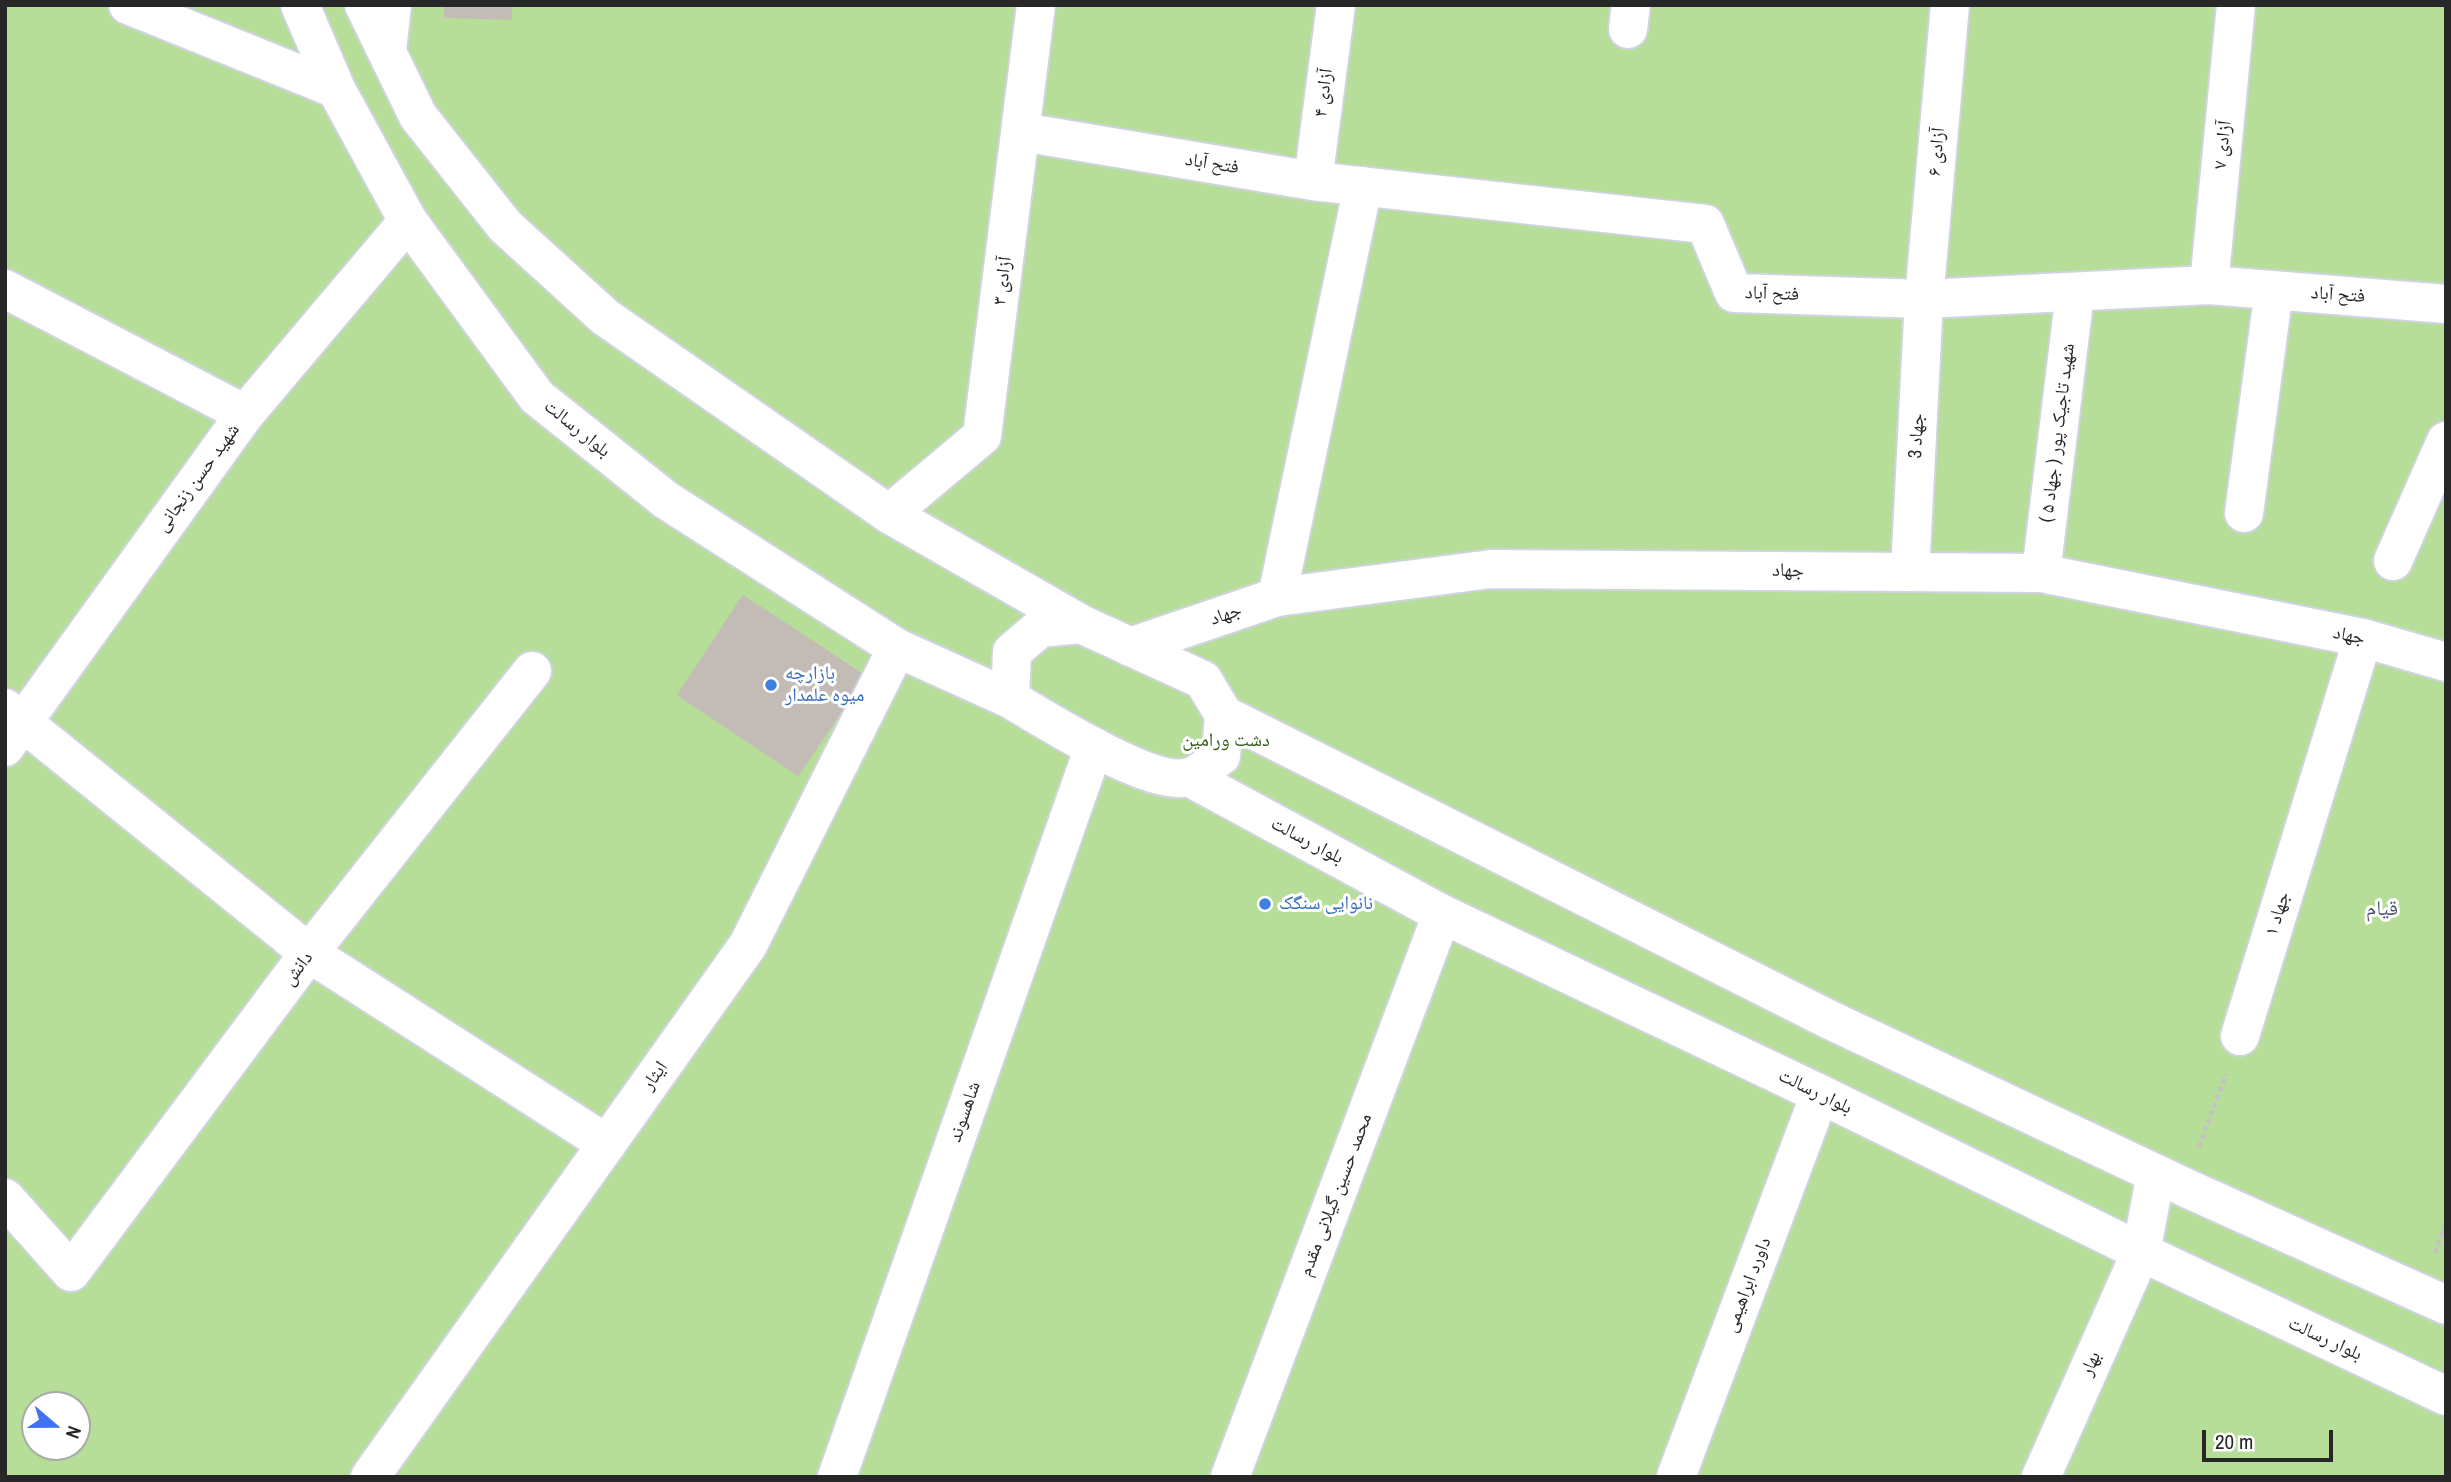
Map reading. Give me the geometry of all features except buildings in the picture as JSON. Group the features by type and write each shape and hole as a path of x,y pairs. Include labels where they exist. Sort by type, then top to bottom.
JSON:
{"street":[{"path":"128,5 336,89"},
{"name":"بلوار رسالت","path":"300,5 336,89 408,221 537,397 666,500 897,648 1010,699 1094,747 1153,774 1189,777 1442,914 1820,1094 2141,1252 2446,1396"},
{"path":"363,5 418,116 505,226 606,317 889,514 1081,624 1203,680 1224,715 1828,1019 2170,1181 2446,1305"},
{"path":"387,51 392,5"},
{"name":"آزادی ۳","path":"889,514 982,436 1036,5"},
{"name":"آزادی ۴","path":"1313,181 1336,5"},
{"name":"آزادی ۶","path":"1924,299 1950,5"},
{"name":"آزادی ۷","path":"2209,285 2236,5"},
{"name":"فتح آباد","path":"1022,132 1313,181 1705,224 1734,293 1924,299 2209,285 2446,304"},
{"path":"1277,597 1363,186"},
{"name":"شهید حسن زنجانی","path":"11,726 244,414 408,221"},
{"path":"5,289 244,414"},
{"path":"2244,513 2274,290"},
{"name":"شهید تاجیک پور ( جهاد ۵ )","path":"2041,573 2075,293"},
{"name":"جهاد 3","path":"1910,572 1924,299"},
{"path":"2393,561 2446,441"},
{"name":"جهاد","path":"1130,647 1277,597 1491,569 2041,573 2363,638 2446,662"},
{"path":"1010,699 1012,652 1040,628 1081,624"},
{"name":"جهاد ۱","path":"2240,1036 2363,638"},
{"name":"ایثار","path":"370,1477 748,945 897,648"},
{"name":"دانش","path":"5,1198 71,1272 309,953 532,671"},
{"path":"1189,777 1221,756 1224,715"},
{"path":"11,726 309,953 607,1144"},
{"name":"شاهسوند","path":"836,1477 1094,747"},
{"name":"محمد حسین گیلانی مقدم","path":"1230,1477 1442,914"},
{"name":"داورد ابراهیمی","path":"1676,1477 1820,1094"},
{"name":"بهار","path":"2041,1477 2170,1181"}],"path":[{"path":"2170,1181 2240,1036"}],"green space":[{"name":"دشت ورامین","path":"5,5 2446,5 2446,1477 5,1477"}],"place":[{"name":"بازارچه میوه علمدار","path":"771,685"},
{"name":"نانوایی سنگک","path":"1265,904"}],"district":[{"name":"قیام","path":"2382,909"}]}
